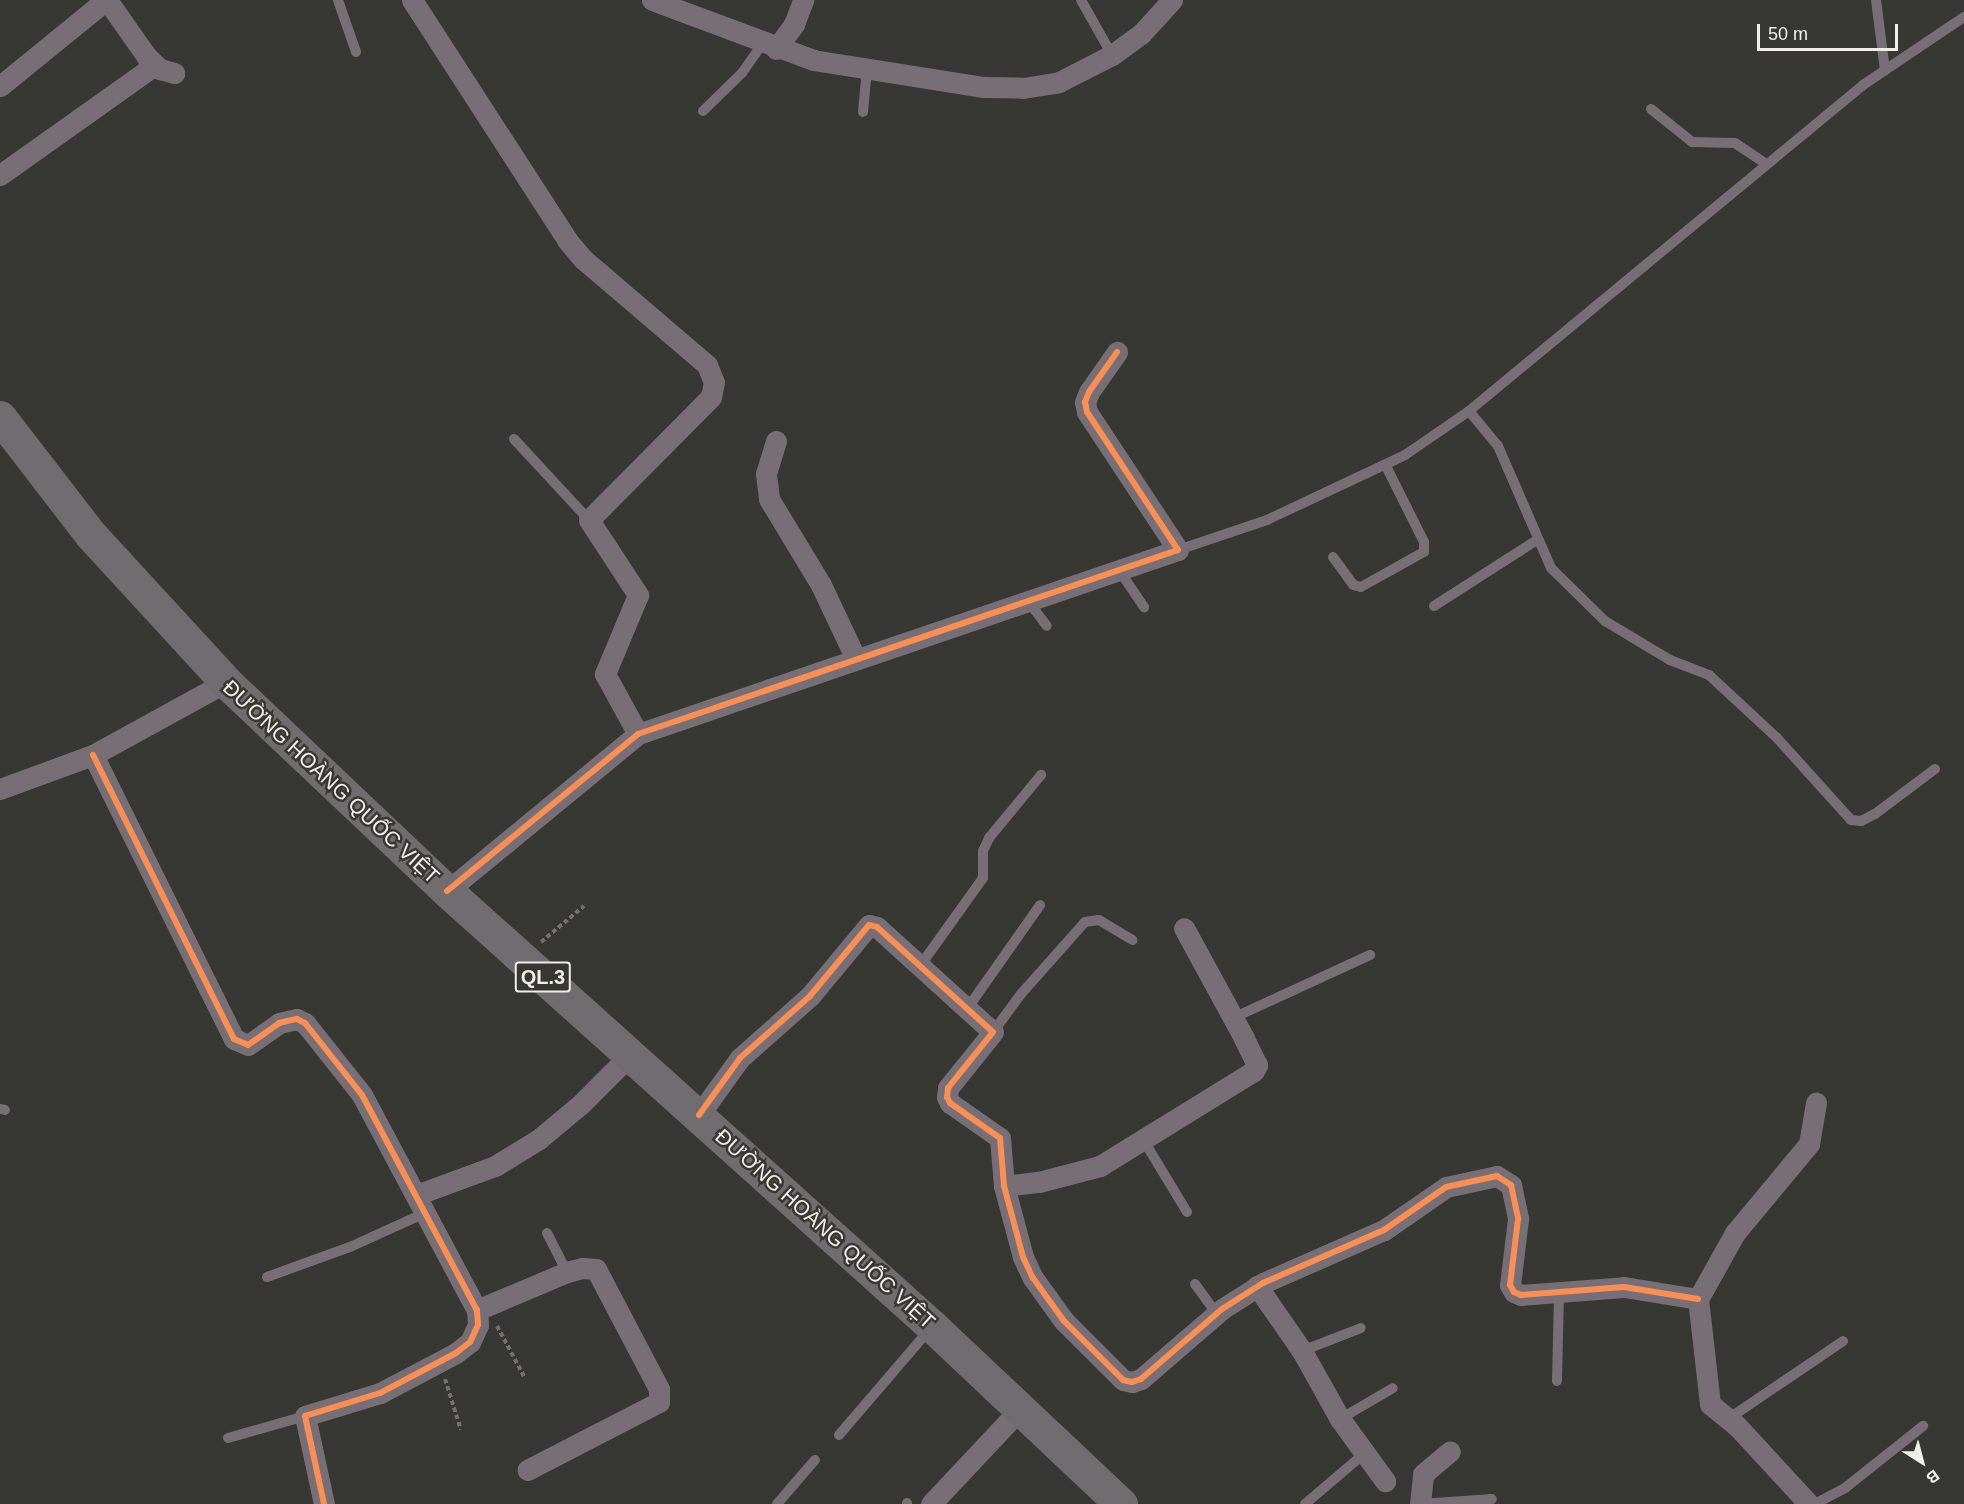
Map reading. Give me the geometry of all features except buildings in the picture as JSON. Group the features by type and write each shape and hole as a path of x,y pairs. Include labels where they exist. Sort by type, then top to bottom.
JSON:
{"highway":[{"name":"ĐƯỜNG HOÀNG QUỐC VIỆT","path":"0,417 91,535 226,682 447,891 932,1326 1121,1504"}],"street":[{"path":"0,86 106,0 165,69 0,174"},
{"path":"412,0 574,250 687,347 711,374 711,397 589,520 638,596 605,674 638,734"},
{"path":"652,0 769,46 867,69 984,87 1023,88 1059,82 1112,55 1141,34 1172,0"},
{"path":"769,46 794,24 803,0"},
{"path":"447,891 638,734 1178,550 1088,412 1085,402 1089,392 1117,352"},
{"path":"776,441 768,463 769,499 820,585 856,659"},
{"path":"0,789 93,755 226,682"},
{"path":"93,755 234,1039 248,1045 279,1023 297,1019 305,1023 362,1095 420,1204 482,1308 478,1325 470,1342 440,1362 380,1394 305,1416 324,1504"},
{"path":"699,1115 740,1058 810,996 869,925 877,927 993,1032 948,1088 947,1097 950,1103 999,1138 1004,1186 1023,1257 1043,1294 1064,1321 1123,1380 1132,1382 1141,1379 1217,1314 1257,1286 1384,1230 1446,1188 1497,1176 1511,1185 1518,1219 1510,1285 1514,1292 1521,1295 1624,1287 1698,1299"},
{"path":"1004,1186 1039,1182 1100,1166 1144,1141 1254,1071 1257,1065 1184,928"},
{"path":"420,1204 495,1166 539,1138 581,1104 631,1054"},
{"path":"1809,1504 1707,1397 1698,1299 1734,1233 1809,1144 1816,1103"},
{"path":"482,1308 567,1272 590,1267 601,1275 660,1397 653,1405 527,1470"},
{"path":"1257,1286 1302,1351 1340,1419 1385,1481"},
{"path":"931,1504 1021,1408"},
{"path":"1420,1504 1423,1474 1450,1451"}],"lane":[{"path":"338,0 356,52"},
{"path":"1082,0 1112,55"},
{"path":"1876,0 1885,70"},
{"path":"1178,550 1267,520 1386,466 1468,411 1766,164 1885,70 1964,17"},
{"path":"703,111 769,46"},
{"path":"863,112 867,69"},
{"path":"1651,109 1692,142 1735,143 1766,164"},
{"path":"1468,411 1498,446 1551,568 1605,621 1670,660 1709,675 1777,738 1851,820 1861,821 1875,814 1935,769"},
{"path":"514,439 589,520"},
{"path":"1333,557 1353,585 1361,587 1424,552 1424,542 1386,466"},
{"path":"1434,606 1537,540"},
{"path":"1119,570 1144,607"},
{"path":"1028,601 1047,626"},
{"path":"920,966 983,878 983,851 989,838 1041,775"},
{"path":"967,1009 1040,905"},
{"path":"993,1032 1043,967 1085,921 1099,920 1132,940"},
{"path":"1233,1018 1370,955"},
{"path":"1144,1141 1187,1212"},
{"path":"267,1277 350,1247 420,1204"},
{"path":"547,1233 567,1272"},
{"path":"1195,1284 1217,1314"},
{"path":"1557,1381 1559,1292"},
{"path":"839,1435 932,1326"},
{"path":"1302,1351 1361,1328"},
{"path":"1728,1419 1843,1341"},
{"path":"1340,1419 1394,1388"},
{"path":"228,1438 305,1416"},
{"path":"1815,1504 1845,1488 1923,1426"},
{"path":"1305,1504 1365,1453"},
{"path":"777,1504 815,1460"},
{"path":"1420,1504 1492,1499"}],"path":[{"path":"522,958 584,906"},
{"path":"482,1308 525,1378"},
{"path":"440,1362 461,1430"}],"cycle path":[{"path":"447,891 638,734 1178,550 1087,412 1085,402 1089,392 1117,352"},
{"path":"93,755 234,1039 248,1045 279,1023 297,1019 305,1023 362,1095 477,1310 478,1325 470,1342 456,1353 380,1393 305,1416 324,1504"},
{"path":"699,1115 740,1058 810,996 869,925 877,927 993,1032 948,1088 947,1097 950,1103 1000,1138 1004,1186 1023,1257 1033,1278 1064,1321 1123,1380 1132,1382 1141,1379 1222,1309 1263,1283 1384,1230 1446,1187 1497,1176 1511,1185 1518,1219 1510,1285 1514,1292 1521,1295 1624,1287 1698,1299"}]}
